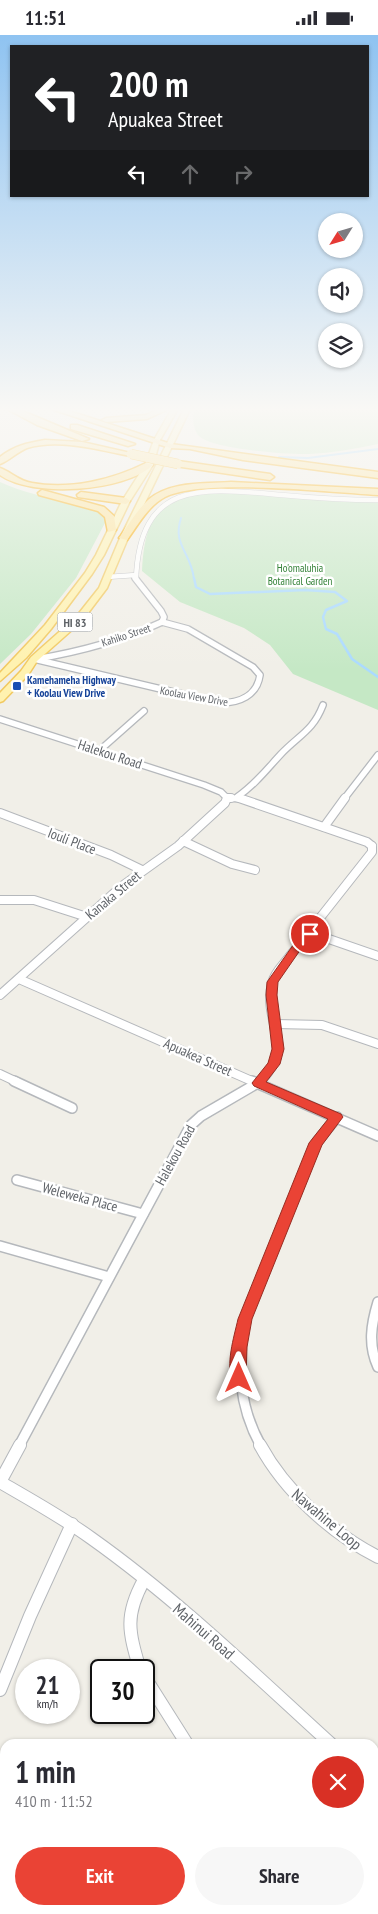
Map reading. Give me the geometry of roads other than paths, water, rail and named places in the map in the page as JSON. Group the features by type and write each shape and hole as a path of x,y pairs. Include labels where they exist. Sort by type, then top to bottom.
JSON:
{"highway":[{"path":"52,495 97,507 109,517 111,530"},
{"path":"83,495 126,501"},
{"path":"124,538 150,503 163,495"}],"main road":[{"name":"HI 83","path":"0,678 23,656 88,574 100,555 130,495"},
{"name":"HI 83","path":"0,699 25,673 34,659 88,608 103,588 145,495"},
{"path":"126,501 142,500"},
{"path":"88,574 107,577"},
{"path":"23,656 34,659"}],"street":[{"path":"107,577 136,575 140,539 146,525 161,506 186,495"},
{"path":"289,495 378,500"},
{"name":"Kahiko Street","path":"34,659 60,655 144,630 162,622 164,617 161,611 138,583 136,575"},
{"name":"Koolau View Drive","path":"34,659 220,703 242,700 248,697 258,684 260,675 253,667 188,629 162,622"},
{"path":"237,797 261,779 286,749 311,731 318,721 323,705"},
{"path":"100,750 144,711"},
{"name":"Halekou Road","path":"0,719 100,750 208,787 223,794 226,798 237,797 375,845 372,852 312,928 312,937 302,941 274,977 271,995 278,1042 276,1057 269,1071 258,1083 201,1116 191,1125 0,1482"},
{"path":"324,827 354,783 378,755"},
{"name":"Kanaka Street","path":"0,995 142,870 183,841 225,803 226,798"},
{"name":"Iouli Place","path":"0,813 111,855 142,870"},
{"path":"183,841 232,865 255,870"},
{"path":"0,900 23,898 37,900 87,917"},
{"path":"312,937 326,938 378,956"},
{"name":"Apuakea Street","path":"19,979 378,1135"},
{"path":"276,1024 322,1025 378,1044"},
{"path":"0,1074 72,1108"},
{"name":"Nawahine Loop","path":"337,1117 316,1143 245,1319 239,1347 239,1378 249,1424 275,1470 314,1511 352,1542 378,1557"},
{"name":"Weleweka Place","path":"17,1180 143,1213"},
{"path":"0,1246 109,1277"},
{"path":"378,1302 370,1336 372,1355 378,1367"},
{"name":"Mahinui Road","path":"0,1482 72,1524 144,1580 239,1661 325,1739"},
{"path":"0,1690 30,1616 72,1524"},
{"path":"137,1659 129,1633 133,1600 144,1580"},
{"path":"155,1693 184,1739"}],"waterway":[{"path":"181,518 179,527 180,542 194,579"},
{"path":"194,578 196,587 210,594 305,590 335,592 347,601 326,610 323,617 326,629 337,634 352,659 378,677"}],"place":[{"name":"Kamehameha Highway + Koolau View Drive","path":"17,686"}],"park label":[{"name":"Ho'omaluhia Botanical Garden","path":"300,574"}]}
